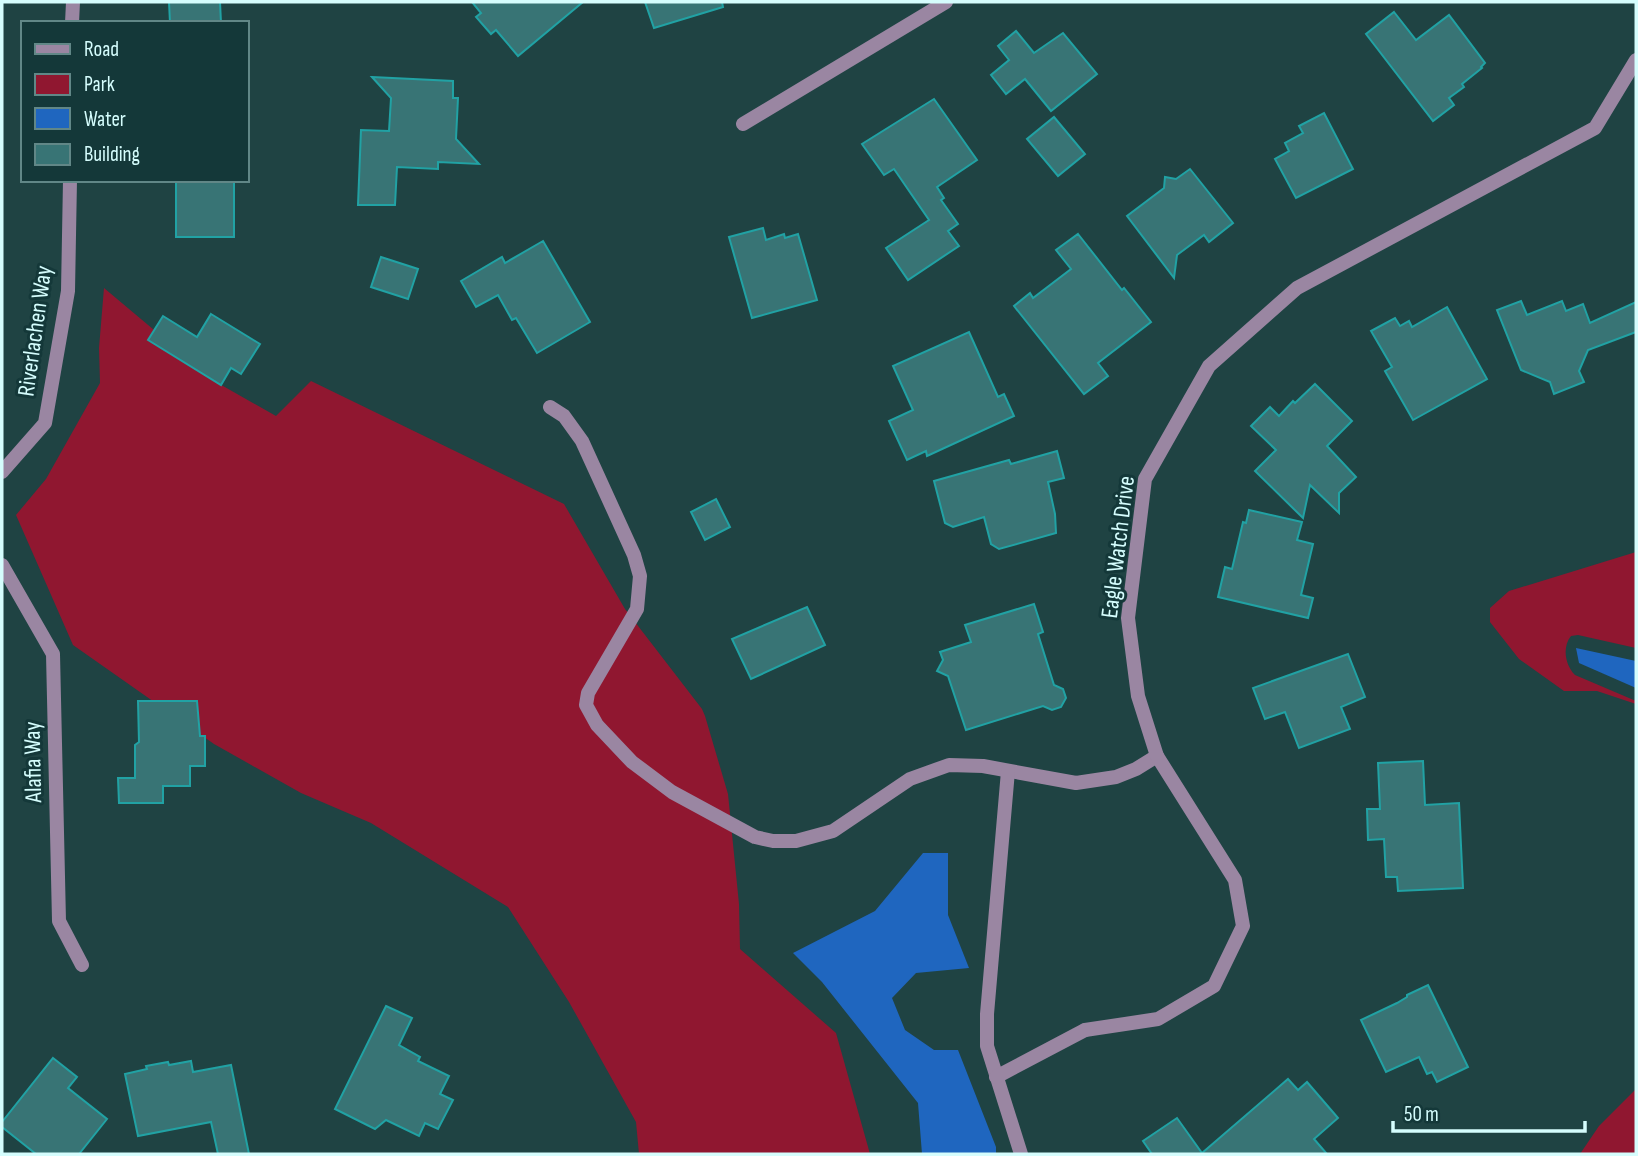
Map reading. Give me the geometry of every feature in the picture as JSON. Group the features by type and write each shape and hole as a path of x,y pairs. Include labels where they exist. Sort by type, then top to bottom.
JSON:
{"street":[{"path":"72,2 72,21"},
{"path":"743,124 946,2"},
{"name":"Eagle Watch Drive","path":"996,1077 1085,1030 1158,1019 1214,986 1243,926 1235,880 1157,756 1138,696 1128,618 1145,479 1209,366 1297,288 1595,128 1636,60"},
{"name":"Riverlachen Way","path":"2,472 45,423 68,291 70,182"},
{"path":"550,407 565,416 582,441 634,555 640,576 637,609 594,683 586,705 597,725 632,762 671,792 755,837 773,841 796,841 833,831 910,779 949,765 967,764 1076,783 1099,780 1136,769 1157,756"},
{"name":"Alafia Way","path":"2,565 52,654 60,921 82,965"},
{"path":"1008,771 987,1014 987,1046 1021,1154"}],"green space":[{"path":"104,288 216,382 276,416 311,381 564,504 625,609 702,709 728,794 739,904 740,949 836,1033 870,1154 639,1154 636,1122 569,1002 508,907 371,823 301,793 214,744 73,645 16,515 46,479 100,383 99,348"},
{"path":"1636,552 1636,648 1578,635 1571,636 1568,640 1566,656 1575,675 1636,701 1636,704 1597,691 1564,691 1519,659 1490,622 1490,608 1509,591"},
{"path":"1636,1089 1636,1154 1580,1154 1599,1126"}],"water":[{"path":"1576,648 1636,661 1636,688 1579,663"},
{"path":"923,853 948,853 948,915 969,968 916,973 892,998 905,1030 934,1050 958,1050 996,1147 996,1154 922,1154 918,1103 822,982 793,953 875,911"}],"building":[{"path":"169,2 220,2 221,21 170,21"},
{"path":"472,2 583,2 518,56 496,30 491,34 476,17 481,13"},
{"path":"645,2 722,2 723,7 654,28"},
{"path":"1394,12 1416,40 1449,15 1485,63 1462,84 1464,87 1449,98 1454,105 1433,121 1366,34"},
{"path":"1016,31 1034,53 1063,33 1097,74 1051,111 1025,79 1006,94 991,75 1009,60 998,46"},
{"path":"372,77 453,81 453,98 458,98 456,139 479,164 438,162 438,169 397,167 395,205 358,205 361,130 389,131 391,98"},
{"path":"934,99 977,160 937,187 944,198 941,200 958,224 948,231 959,246 908,280 886,248 929,220 894,169 884,175 862,144"},
{"path":"1324,113 1353,169 1296,198 1275,159 1289,151 1285,143 1303,133 1299,126"},
{"path":"1054,117 1085,154 1058,176 1027,139"},
{"path":"1190,169 1233,223 1209,242 1204,235 1177,255 1174,278 1127,216 1164,188 1165,177 1176,179"},
{"path":"176,182 234,182 234,237 176,237"},
{"path":"763,228 766,240 784,234 785,238 798,234 817,300 752,318 729,237"},
{"path":"1078,234 1151,322 1098,363 1108,376 1084,394 1014,306 1030,293 1033,298 1071,269 1056,250"},
{"path":"543,241 590,322 537,353 516,318 512,320 498,295 476,307 461,281 502,257 505,263"},
{"path":"381,257 418,269 408,299 371,287"},
{"path":"1521,301 1527,315 1562,301 1566,311 1583,304 1590,323 1636,302 1636,332 1588,350 1579,371 1584,382 1554,394 1550,382 1521,370 1497,310"},
{"path":"1447,307 1487,379 1413,420 1385,371 1392,367 1371,331 1395,318 1400,326 1409,321 1412,327"},
{"path":"211,314 260,344 241,374 231,368 221,385 148,340 163,316 197,337"},
{"path":"969,332 998,397 1004,394 1014,416 927,456 926,451 907,460 889,421 913,410 893,366"},
{"path":"1315,384 1352,421 1327,446 1356,477 1339,493 1339,513 1310,485 1303,518 1255,471 1276,450 1251,426 1270,407 1279,416"},
{"path":"1057,451 1064,478 1048,482 1056,533 999,549 991,544 984,517 953,527 945,523 934,481 1009,460 1011,464"},
{"path":"716,499 730,527 705,540 691,512"},
{"path":"1249,510 1302,522 1297,540 1313,544 1301,595 1313,598 1308,618 1218,597 1225,567 1232,569 1243,522 1246,523"},
{"path":"1034,604 1043,632 1038,634 1054,685 1063,689 1066,698 1061,707 1052,710 1043,706 966,730 948,676 937,671 943,660 940,652 971,642 965,625"},
{"path":"807,607 825,645 751,679 732,639"},
{"path":"1348,654 1365,697 1341,707 1350,729 1299,748 1285,712 1265,719 1253,688"},
{"path":"138,701 197,701 200,736 205,736 205,766 190,766 190,786 163,786 163,803 119,803 118,778 135,778 135,745 139,742"},
{"path":"1423,761 1425,805 1459,803 1463,888 1398,891 1397,877 1386,877 1384,839 1368,840 1367,809 1380,809 1378,763"},
{"path":"1428,985 1468,1067 1437,1082 1432,1072 1427,1074 1419,1057 1386,1072 1361,1020"},
{"path":"386,1006 412,1018 399,1045 420,1057 418,1061 449,1076 440,1094 453,1100 438,1129 425,1123 419,1136 386,1120 375,1129 335,1109"},
{"path":"53,1058 77,1077 68,1088 107,1119 79,1154 36,1154 2,1127 2,1122"},
{"path":"191,1061 193,1072 231,1065 249,1154 218,1154 211,1122 138,1136 125,1074 147,1069 146,1066"},
{"path":"1288,1079 1298,1090 1307,1082 1338,1118 1314,1139 1327,1154 1152,1154 1143,1141 1177,1118 1202,1153"}]}
